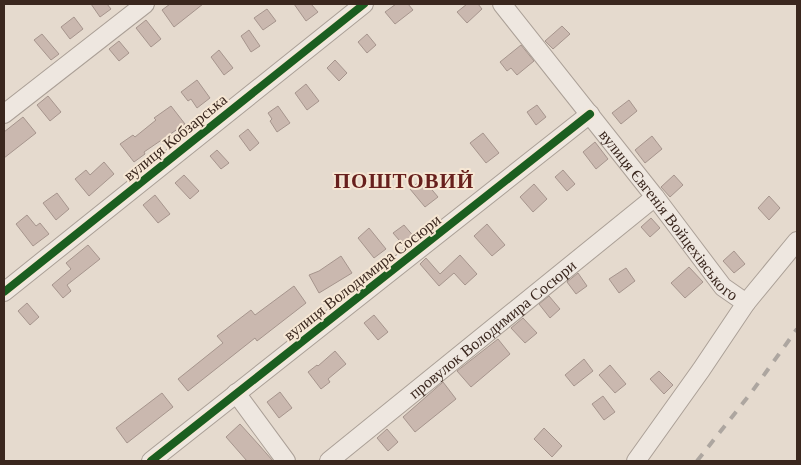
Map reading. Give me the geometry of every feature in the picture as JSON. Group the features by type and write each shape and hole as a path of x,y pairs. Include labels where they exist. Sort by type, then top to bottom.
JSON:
{"street":[{"path":"4,114 145,4"},
{"name":"вулиця Кобзарська","path":"4,292 364,4"},
{"name":"вулиця Євгенія Войцехівського","path":"502,4 656,197 724,287 746,304"},
{"name":"вулиця Володимира Сосюри","path":"151,461 590,114"},
{"name":"провулок Володимира Сосюри","path":"329,461 656,197"},
{"path":"636,461 746,304 797,241"},
{"path":"236,394 286,461"}],"building":[{"path":"91,4 107,4 111,9 100,17"},
{"path":"170,4 203,4 174,27 162,10"},
{"path":"294,4 311,4 318,12 306,21"},
{"path":"396,4 408,4 413,10 395,24 385,12"},
{"path":"467,4 478,4 482,9 467,23 457,12"},
{"path":"267,9 276,21 263,30 254,18"},
{"path":"74,17 83,29 70,39 61,27"},
{"path":"146,20 161,39 151,47 136,28"},
{"path":"562,26 570,34 553,49 545,41"},
{"path":"249,30 260,46 251,52 241,36"},
{"path":"42,34 59,54 51,60 34,40"},
{"path":"367,34 376,45 367,53 358,42"},
{"path":"119,41 129,53 119,61 109,49"},
{"path":"521,45 534,61 517,75 511,68 507,71 500,62"},
{"path":"219,50 233,68 224,75 211,57"},
{"path":"335,60 347,73 339,81 327,68"},
{"path":"197,80 210,98 197,108 191,99 188,101 181,92"},
{"path":"306,84 319,101 307,110 295,93"},
{"path":"48,96 61,112 50,121 37,105"},
{"path":"629,100 637,111 621,124 612,113"},
{"path":"537,105 546,117 536,125 527,112"},
{"path":"171,106 185,124 144,152 145,154 134,162 120,144 133,135 135,137 156,120 154,118"},
{"path":"278,106 290,123 277,132 270,121 272,119 268,113"},
{"path":"23,117 36,133 4,158 4,132"},
{"path":"248,129 259,143 250,151 239,136"},
{"path":"483,133 499,153 486,163 470,143"},
{"path":"652,136 662,149 645,163 635,150"},
{"path":"595,142 608,159 596,169 583,152"},
{"path":"217,150 229,163 221,169 210,156"},
{"path":"104,162 114,174 89,196 75,179 86,170 90,175"},
{"path":"563,170 575,184 567,191 555,177"},
{"path":"184,175 199,191 190,199 175,183"},
{"path":"674,175 683,185 670,197 661,187"},
{"path":"423,179 438,197 425,207 410,189"},
{"path":"534,184 547,199 533,212 520,197"},
{"path":"57,193 69,209 56,220 43,203"},
{"path":"155,195 170,214 158,223 143,205"},
{"path":"769,196 780,208 769,220 758,208"},
{"path":"27,215 36,226 40,223 49,234 33,246 16,224"},
{"path":"651,218 660,228 650,237 641,227"},
{"path":"487,224 505,245 492,256 474,236"},
{"path":"404,225 415,238 405,247 393,233"},
{"path":"369,228 386,249 374,258 358,238"},
{"path":"88,245 100,259 67,285 71,291 63,298 52,285 71,269 66,263"},
{"path":"734,251 745,264 734,273 723,261"},
{"path":"460,255 477,274 465,285 454,273 439,286 420,264 426,258 440,274"},
{"path":"341,256 352,273 319,293 309,275 319,271"},
{"path":"689,267 703,282 685,298 671,283"},
{"path":"626,268 635,281 619,293 609,279"},
{"path":"578,273 587,286 576,294 567,282"},
{"path":"294,286 306,303 257,341 255,338 188,391 178,379 223,343 217,336 251,310 255,315"},
{"path":"549,296 560,309 550,318 539,304"},
{"path":"27,303 39,317 30,325 18,311"},
{"path":"374,315 388,332 378,340 364,323"},
{"path":"523,318 537,333 525,343 511,328"},
{"path":"498,339 510,354 471,387 457,371"},
{"path":"335,351 346,364 328,379 330,382 321,389 308,372"},
{"path":"584,359 593,371 574,386 565,375"},
{"path":"610,365 626,384 615,393 599,375"},
{"path":"659,371 673,385 664,394 650,379"},
{"path":"443,382 456,399 415,432 403,417"},
{"path":"280,392 292,408 279,418 267,402"},
{"path":"162,393 173,407 127,443 116,428"},
{"path":"603,396 615,412 604,420 592,404"},
{"path":"240,424 273,461 247,461 226,437"},
{"path":"544,428 562,446 552,457 534,439"},
{"path":"387,429 398,442 388,451 377,438"}],"railway":[{"path":"697,461 751,393 797,329"}],"cycle path":[{"path":"4,292 364,4"},
{"path":"151,461 590,114"}],"district":[{"name":"ПОШТОВИЙ","path":"404,181"}]}
